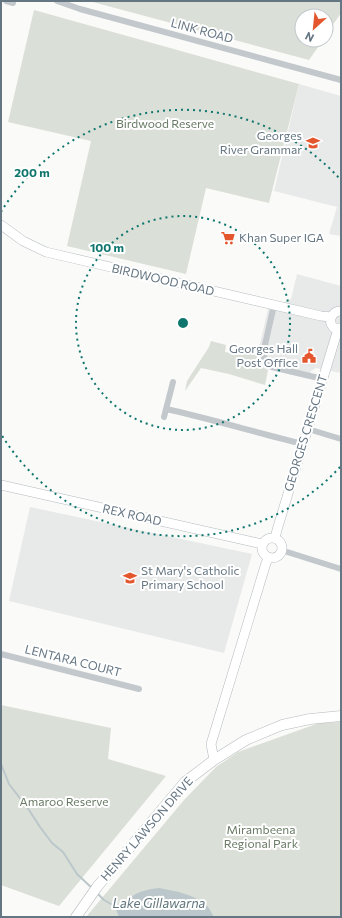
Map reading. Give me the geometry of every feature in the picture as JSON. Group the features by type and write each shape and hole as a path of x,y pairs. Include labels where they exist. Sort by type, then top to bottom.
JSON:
{"main road":[{"name":"HENRY LAWSON DRIVE","path":"76,917 94,891 185,782 214,760 246,740 282,725 314,718 341,716"}],"street":[{"name":"LINK ROAD","path":"57,1 80,9 341,80"},
{"name":"BIRDWOOD ROAD","path":"1,225 23,241 46,252 274,306 331,317"},
{"path":"274,306 264,350 264,362 272,367 323,379"},
{"path":"340,328 334,328 330,321 331,317 336,311 341,311"},
{"name":"GEORGES CRESCENT","path":"275,538 340,328"},
{"path":"164,417 173,382"},
{"path":"166,409 218,421 253,432 303,444"},
{"path":"308,429 341,439"},
{"name":"REX ROAD","path":"1,485 262,544"},
{"path":"268,538 275,538 280,542 281,550 276,556 269,557 266,556 262,550 262,544 268,538"},
{"path":"281,550 341,568"},
{"path":"214,760 211,744 263,571 269,557"},
{"name":"LENTARA COURT","path":"1,654 139,689"}],"shaded area":[{"name":"Georges River Grammar","path":"299,84 341,96 341,236 329,234 337,207 274,191"},
{"path":"297,274 341,286 341,373 316,368 311,371 309,379 263,368 257,363 258,352 268,309 291,299"},
{"name":"St Mary's Catholic Primary School","path":"30,507 252,554 224,653 9,601"}],"green space":[{"path":"89,1 341,1 341,13 334,23 334,8 294,8 294,48 317,48 309,60"},
{"name":"Birdwood Reserve","path":"34,10 299,84 269,203 206,188 186,274 67,246 91,141 8,122"},
{"path":"211,341 226,345 225,352 241,355 242,349 258,352 258,365 268,370 265,385 229,374 201,368 185,391 187,381 209,347"},
{"name":"Amaroo Reserve","path":"1,705 111,728 108,759 166,776 59,906 1,885"},
{"name":"Mirambeena Regional Park","path":"341,722 341,917 86,917 184,800 216,767 238,752 319,723"}],"water":[{"name":"Lake Gillawarna","path":"159,888 184,894 202,902 207,906 214,917 119,917 115,907 122,905 137,893"}],"waterway":[{"path":"1,764 9,784 40,827 52,843 63,852 77,874 93,889"},
{"path":"97,893 104,900 116,907"}],"place":[{"name":"Georges River Grammar","path":"313,143"},
{"name":"Khan Super IGA","path":"228,238"},
{"name":"Georges Hall Post Office","path":"309,356"},
{"name":"St Mary's Catholic Primary School","path":"130,578"}]}
